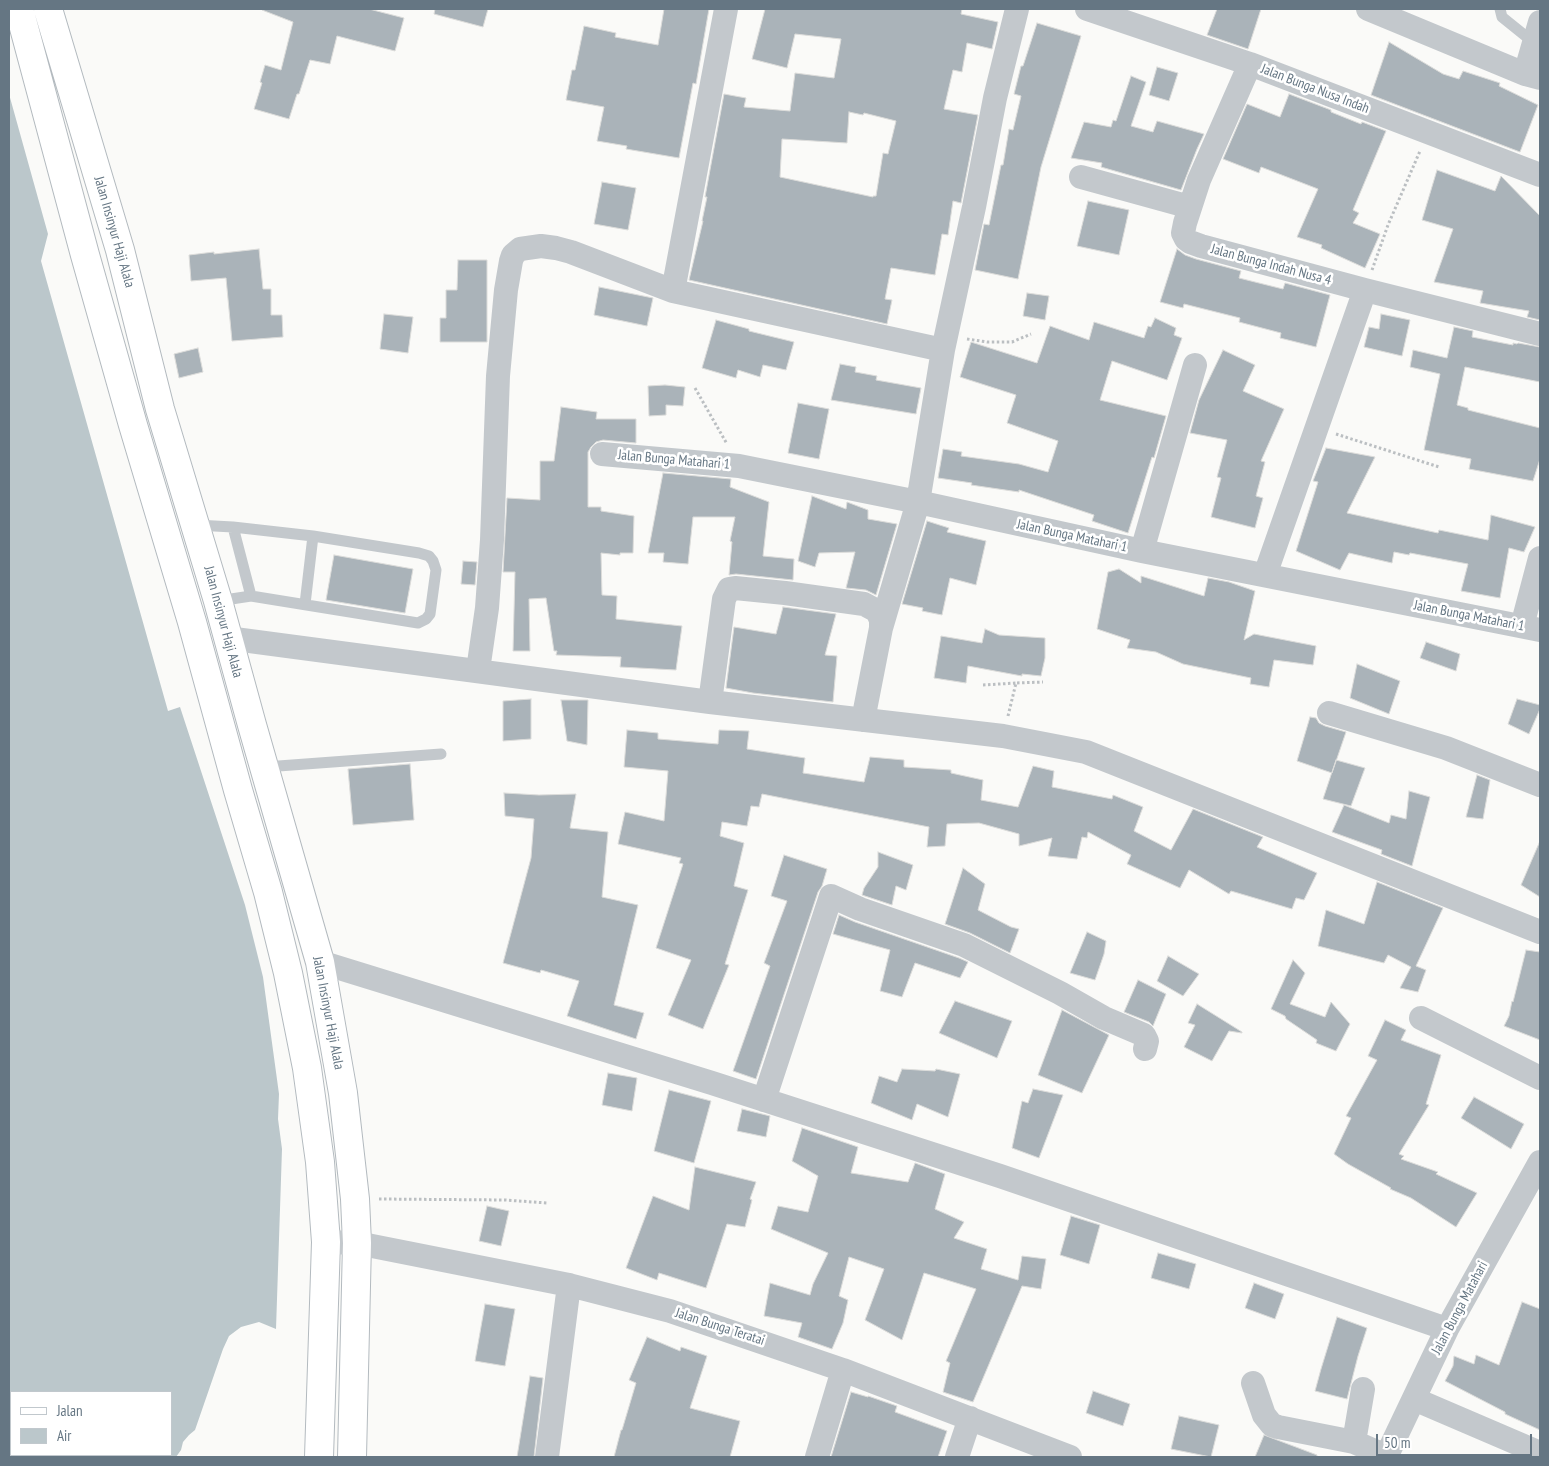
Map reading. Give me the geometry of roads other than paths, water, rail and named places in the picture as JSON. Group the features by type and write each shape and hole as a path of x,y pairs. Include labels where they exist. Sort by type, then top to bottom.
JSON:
{"main road":[{"path":"19,9 85,255 133,425 192,622 268,892 307,1068 320,1162 326,1242 319,1457"},
{"name":"Jalan Insinyur Haji Alala","path":"48,9 120,250 160,409 218,601 320,962 343,1093 350,1163 356,1199 357,1243 352,1457"}],"street":[{"path":"674,291 726,9"},
{"path":"863,720 881,628 918,502 945,342 995,98 1017,9"},
{"name":"Jalan Bunga Nusa Indah","path":"1087,9 1250,64 1540,175"},
{"path":"1368,9 1532,76 1537,32"},
{"name":"Jalan Bunga Indah Nusa 4","path":"1250,64 1199,180 1183,233 1190,242 1365,290 1540,334"},
{"path":"1082,178 1190,207"},
{"path":"478,670 488,608 498,376 506,290 513,255 520,249 541,246 556,248 674,291 945,342"},
{"path":"1265,575 1365,290"},
{"path":"1142,551 1195,365"},
{"name":"Jalan Bunga Matahari 1","path":"602,454 739,466 918,502 1142,551 1531,628"},
{"path":"1531,628 1540,558"},
{"path":"710,702 724,598 729,589 785,592 864,604 877,611 881,620 881,628"},
{"path":"227,638 710,702 1003,736 1086,752 1540,932"},
{"path":"1329,713 1446,748 1540,785"},
{"path":"764,1100 831,896 860,909 964,945 1060,993 1104,1018 1144,1035 1147,1042 1144,1049"},
{"path":"320,962 764,1100 1000,1176 1447,1329"},
{"path":"1421,1018 1540,1078"},
{"name":"Jalan Bunga Matahari","path":"1386,1457 1447,1329 1540,1162"},
{"path":"326,1242 357,1243"},
{"name":"Jalan Bunga Teratai","path":"357,1243 569,1285 670,1311 843,1370 1070,1457"},
{"path":"546,1457 569,1285"},
{"path":"818,1457 843,1370"},
{"path":"1253,1383 1264,1415 1272,1425 1354,1442 1386,1457"},
{"path":"1354,1442 1363,1389"},
{"path":"1414,1399 1540,1453"},
{"path":"957,1457 970,1418"}],"lane":[{"path":"1500,9 1502,17 1537,32"},
{"path":"196,525 313,536 419,553 429,556 433,560 436,570 430,614 426,619 418,623 251,596 218,601"},
{"path":"233,527 251,596"},
{"path":"304,604 313,536"},
{"path":"265,767 441,754"}],"water":[{"path":"9,94 48,234 41,261 168,711 180,707 245,905 263,977 279,1094 278,1119 282,1149 276,1329 259,1322 241,1327 229,1336 195,1430 183,1442 181,1450 176,1457 9,1457"}]}
